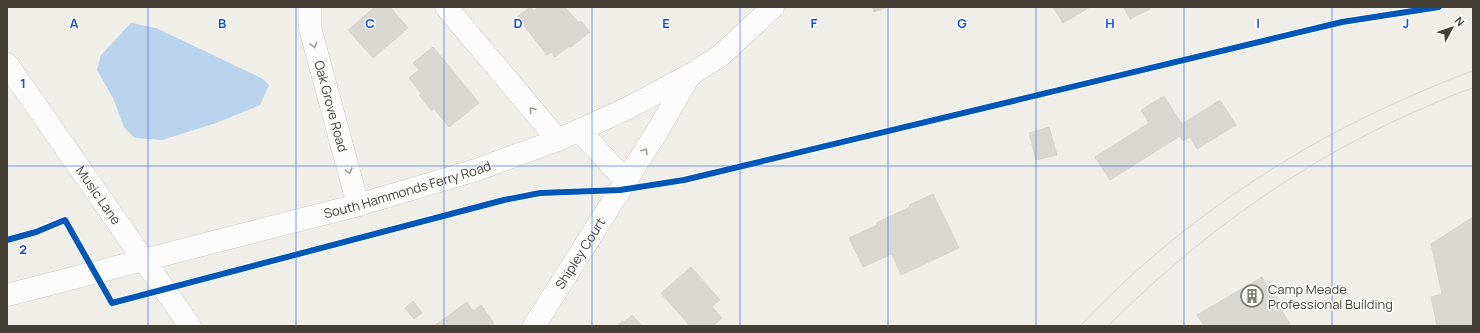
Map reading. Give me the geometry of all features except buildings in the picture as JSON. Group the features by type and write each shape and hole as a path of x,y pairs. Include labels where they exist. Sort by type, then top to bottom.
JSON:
{"street":[{"name":"Oak Grove Road","path":"310,7 310,28 358,205"},
{"path":"446,7 558,140"},
{"name":"South Hammonds Ferry Road","path":"7,295 358,205 476,170 558,140 628,108 690,75 720,56 772,7"},
{"name":"Music Lane","path":"7,64 190,326"},
{"name":"Shipley Court","path":"534,326 658,130 690,75"},
{"path":"579,130 626,181"}],"water":[{"path":"131,23 156,28 261,78 269,85 260,105 216,123 162,140 135,138 124,127 113,98 97,70 101,55"}],"tram line":[{"path":"1080,326 1153,256 1193,224 1276,166 1365,117 1434,86 1473,71"},
{"path":"1108,326 1177,262 1251,205 1290,179 1330,154 1371,132 1451,96 1473,88"}],"cycle path":[{"path":"7,240 36,232 65,220 112,303 504,200 540,193 620,190 684,180 1342,22 1439,7"}],"place":[{"name":"Camp Meade Professional Building","path":"1252,296"}]}
